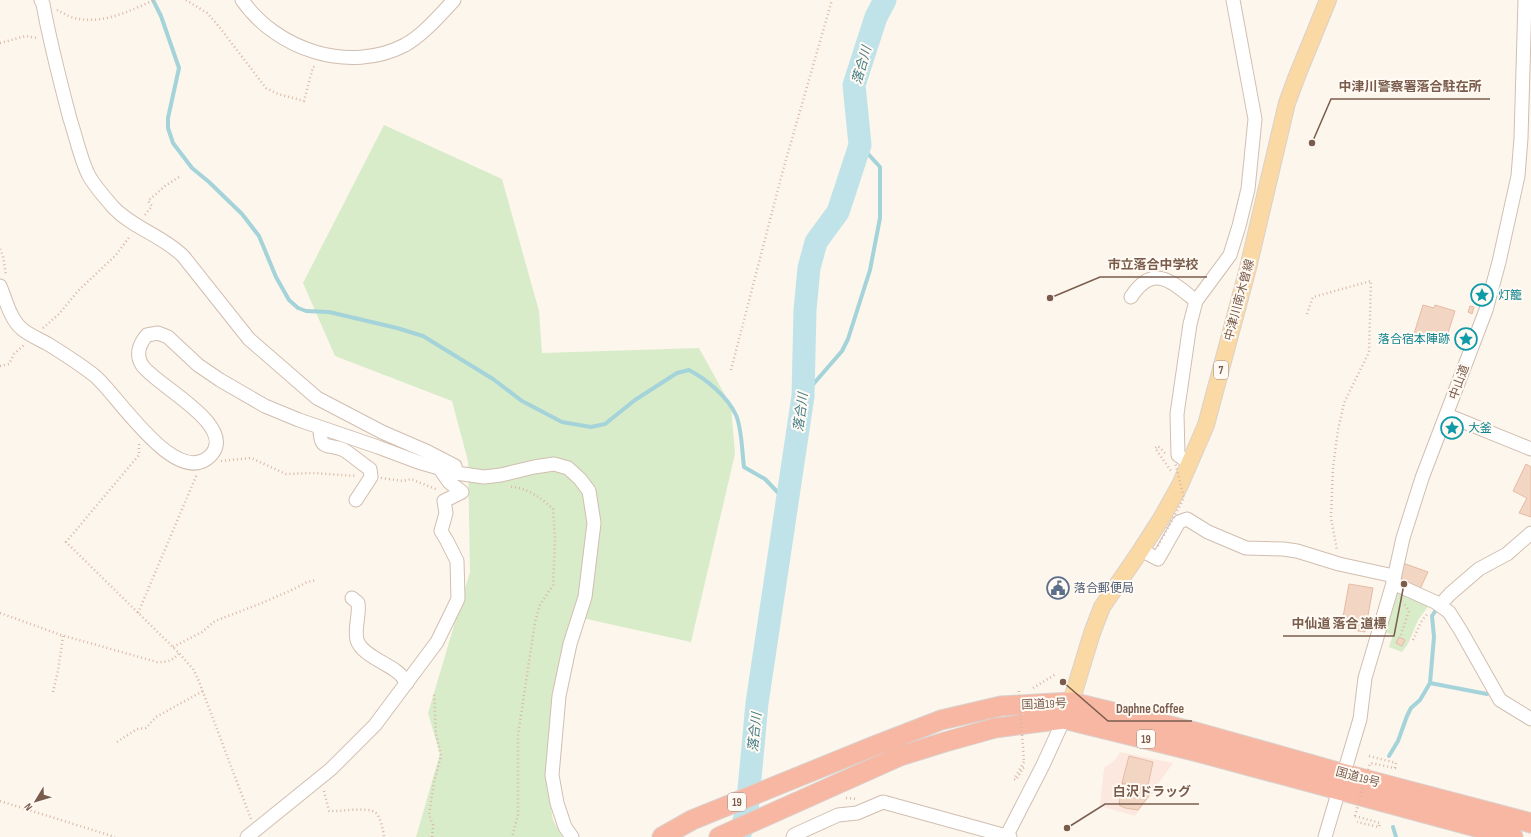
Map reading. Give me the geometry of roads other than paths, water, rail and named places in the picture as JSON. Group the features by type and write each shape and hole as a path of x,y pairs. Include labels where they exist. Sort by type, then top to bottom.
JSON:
{"highway":[{"name":"国道19号","path":"662,837 692,820 941,720 1001,706 1068,711 1199,733 1506,836"},
{"name":"国道19号","path":"718,837 900,756 995,728 1068,711"},
{"name":"国道19号","path":"1342,782 1531,823"}],"main road":[{"name":"中津川南木曽線","path":"1068,711 1092,633 1102,607 1141,550 1180,485 1182,462 1206,424 1216,392 1248,268 1287,103 1328,0"}],"street":[{"path":"242,0 262,24 274,32 313,52 345,58 375,56 404,45 423,33 454,0"},
{"path":"1182,462 1178,455 1177,414 1190,324 1196,301 1230,255 1248,189 1255,119 1233,0"},
{"name":"中山道","path":"1325,837 1360,719 1365,678 1393,580 1403,538 1422,478 1486,310 1499,262 1518,176 1527,98 1525,0"},
{"path":"42,2 50,40 76,139 88,175 114,208 173,247 183,256 249,339 317,398 382,432 428,452 455,466 456,473"},
{"path":"1131,297 1138,286 1146,280 1156,277 1173,283 1196,301"},
{"path":"1,288 14,320 22,329 64,354 96,377 109,390 139,428 157,444 186,463 195,464 212,454 216,445 215,434 208,421 150,373 142,364 139,353 140,343 147,335 158,334 168,337 198,364 220,380 266,406 320,428 440,469 484,477 554,464 568,468 580,478 589,491 594,523 586,597 570,644 559,696 552,775 557,804 565,827 572,837"},
{"path":"1447,415 1531,449"},
{"path":"320,428 320,438 324,445 344,450 370,469 371,477 356,500"},
{"path":"251,834 319,779 375,725 437,642 458,599 457,561 441,531 446,513 444,502 462,492 449,482 440,469"},
{"path":"1141,550 1158,559 1179,522 1187,519 1208,532 1246,548 1298,551 1393,580 1406,589 1438,604 1449,612 1500,700 1531,719"},
{"path":"1438,604 1479,569 1528,541"},
{"path":"352,598 358,603 359,610 357,619 357,642 366,653 398,672 407,683"},
{"path":"794,837 794,834 838,815 857,813 883,802 1007,837 1068,711"}],"waterway":[{"path":"153,0 161,16 179,68 168,118 168,128 173,143 192,168 209,182 242,214 259,236 276,277 289,300 298,308 306,311 329,312 397,328 423,336 493,379 522,401 562,422 591,427 605,424 635,400 677,373 689,370 716,389 727,401 736,415 740,427 744,467 765,479 787,502"},
{"name":"落合川","path":"739,837 747,811 757,703 803,396 805,310 809,268 816,242 838,212 860,145 854,85 876,17 885,0"},
{"path":"803,396 842,351 848,339 870,270 880,218 880,167 860,145"},
{"path":"1389,756 1398,741 1411,708 1420,700 1430,683 1434,637 1432,616 1436,610"},
{"path":"1430,683 1487,694"},
{"path":"1393,827 1396,837"}],"place":[{"name":"中津川警察署落合駐在所","path":"1312,143"},
{"name":"灯籠","path":"1482,295"},
{"name":"市立落合中学校","path":"1050,298"},
{"name":"落合宿本陣跡","path":"1466,339"},
{"name":"大釜","path":"1452,428"},
{"name":"中仙道 落合 道標","path":"1404,584"},
{"name":"落合郵便局","path":"1058,588"},
{"name":"Daphne Coffee","path":"1063,682"},
{"name":"白沢ドラッグ","path":"1067,828"}]}
